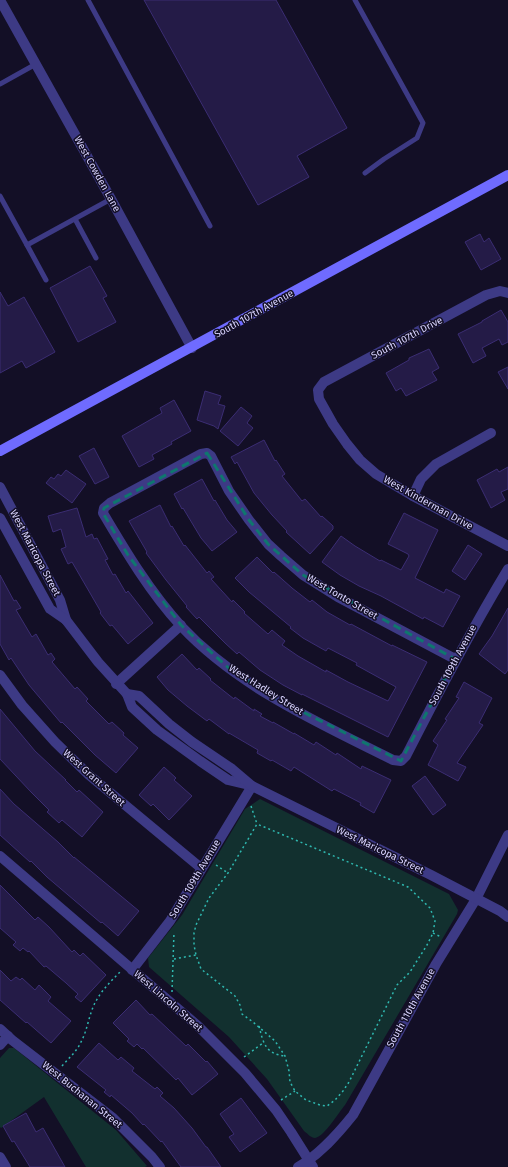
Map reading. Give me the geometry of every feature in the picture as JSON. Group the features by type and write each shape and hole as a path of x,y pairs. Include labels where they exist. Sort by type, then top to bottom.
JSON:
{"main road":[{"name":"South 107th Avenue","path":"0,451 508,175"}],"street":[{"name":"West Cowden Lane","path":"0,0 192,348"},
{"name":"South 107th Drive","path":"318,390 324,382 486,295 504,292"},
{"name":"West Kinderman Drive","path":"318,390 319,399 333,424 360,460 376,474 413,496 508,546"},
{"path":"413,496 421,479 436,464 491,433"},
{"name":"West Tonto Street","path":"104,508 110,503 201,454 207,453 211,456 229,491 249,520 272,548 302,575 338,597 455,659"},
{"name":"West Maricopa Street","path":"0,487 60,600 66,620"},
{"name":"West Hadley Street","path":"104,508 103,513 128,555 154,592 181,625 200,644 232,671 278,700 393,760 401,761"},
{"name":"West Maricopa Street","path":"0,518 50,609 66,620 116,684 127,694 138,696 169,724 192,742 232,769 250,789 476,899 500,911 508,917"},
{"name":"South 109th Avenue","path":"401,761 406,756 455,659 508,569"},
{"path":"116,684 181,625"},
{"name":"West Grant Street","path":"0,674 22,705 55,742 89,775 201,868"},
{"name":"South 109th Avenue","path":"129,967 170,921 250,789"},
{"name":"South 110th Avenue","path":"298,1167 311,1164 353,1115 436,964 476,899 508,835"},
{"name":"West Lincoln Street","path":"0,856 198,1026 245,1073 291,1132 311,1164"},
{"name":"West Buchanan Street","path":"0,1029 113,1118 160,1167"},
{"path":"0,1045 8,1036"},
{"path":"0,1157 6,1167"}],"lane":[{"path":"88,0 210,226"},
{"path":"355,0 423,123 417,138 365,173"},
{"path":"0,84 36,64"},
{"path":"0,196 46,280"},
{"path":"27,245 111,199"},
{"path":"75,219 96,258"}],"path":[{"path":"250,789 257,824 228,872 209,898 194,933 196,955 201,969 235,996 240,1005 242,1014 259,1026 275,1041 285,1056 290,1071 290,1082 295,1091 306,1100 320,1106 327,1106 343,1091 398,985 410,972 434,933 435,921 430,908 408,887 257,824"},
{"path":"207,859 228,872"},
{"path":"172,1004 175,927"},
{"path":"174,959 196,955"},
{"path":"55,1073 77,1049 82,1040 91,1012 104,988 129,967"},
{"path":"259,1026 264,1043 268,1049 277,1056 285,1056"},
{"path":"235,1063 264,1043"},
{"path":"272,1106 295,1091"}],"highlighted area":[{"path":"207,453 249,520 268,544 303,575 455,659 401,761 279,700 232,671 181,625 128,555 103,513 104,508"}],"green space":[{"path":"260,799 449,894 458,910 345,1105 327,1129 319,1137 315,1138 311,1137 304,1131 267,1079 229,1037 149,967 148,958 182,915 245,809"},
{"path":"9,1048 14,1048 116,1130 147,1166 86,1167 44,1097 1,1128 0,1058"}],"building":[{"path":"144,0 276,0 347,128 297,156 309,177 258,205"},
{"path":"480,234 484,242 489,238 501,259 481,270 465,242"},
{"path":"90,266 107,296 103,298 116,322 78,342 50,288"},
{"path":"0,292 8,306 24,297 55,352 26,368 22,361 0,373"},
{"path":"501,310 508,322 508,342 502,345 499,339 482,348 486,356 473,363 458,334 482,322"},
{"path":"429,349 439,368 432,372 437,380 406,396 401,388 396,391 386,373 409,360 409,358"},
{"path":"508,367 508,389 498,372"},
{"path":"205,391 221,396 218,404 225,406 218,429 197,420"},
{"path":"174,400 191,431 152,455 154,459 139,467 122,436 162,413 160,408"},
{"path":"241,407 252,416 247,423 253,428 238,446 220,431"},
{"path":"264,440 275,461 276,460 285,474 282,476 302,501 305,499 321,517 322,516 333,526 333,529 310,554 286,532 287,531 254,493 237,462 235,464 231,457"},
{"path":"94,448 109,477 95,484 79,456"},
{"path":"508,467 508,489 501,492 505,500 491,508 477,480 497,469 499,472"},
{"path":"66,470 86,484 72,503 46,483 51,477 54,479 58,474 61,476"},
{"path":"202,479 214,501 215,500 227,520 237,532 212,551 201,538 174,494"},
{"path":"160,505 171,527 172,526 184,546 185,545 207,573 209,571 214,577 211,579 232,602 233,600 245,612 244,613 268,634 272,630 285,641 282,645 298,656 326,672 326,670 388,701 396,687 356,665 357,663 328,648 326,651 303,638 249,592 235,578 257,557 273,573 274,572 310,602 312,600 327,612 350,625 351,624 392,646 427,662 388,737 283,685 260,670 239,652 237,654 199,617 197,619 186,607 187,606 146,553 147,552 129,521"},
{"path":"77,508 86,537 92,534 94,539 97,538 108,559 105,560 113,575 115,574 126,593 128,591 153,623 128,644 112,625 110,626 100,613 101,612 72,562 68,564 61,549 66,547 61,529 53,532 48,516"},
{"path":"404,513 438,530 415,578 444,593 446,589 460,596 443,627 424,617 423,619 359,586 322,562 341,536 380,561 381,560 401,570 409,556 408,554 388,544"},
{"path":"468,545 482,554 465,580 452,571"},
{"path":"0,575 14,601 16,600 21,608 16,610 32,637 36,634 48,655 51,653 55,659 52,662 75,689 77,687 88,699 86,701 109,724 112,722 124,733 123,735 138,748 116,773 95,755 62,722 61,723 29,685 11,658 9,660 0,644"},
{"path":"508,608 508,670 505,674 479,654 492,636"},
{"path":"182,654 197,670 199,668 211,679 210,680 234,699 235,697 254,711 254,709 262,714 260,716 314,745 316,742 336,755 337,753 361,769 362,766 391,780 374,813 360,805 361,803 334,789 332,791 294,767 291,771 257,753 258,750 229,734 209,719 207,721 187,706 168,690 157,677"},
{"path":"464,682 492,698 479,723 483,725 457,763 466,767 458,781 428,765 438,745 433,741 459,698 456,697"},
{"path":"0,709 35,751 77,792 79,790 103,812 82,837 62,820 59,823 47,812 49,810 0,759"},
{"path":"164,767 176,778 174,780 192,796 169,820 153,804 151,806 139,795"},
{"path":"425,776 446,805 433,815 412,786"},
{"path":"0,789 14,804 74,858 139,911 118,936 47,877 31,861 30,862 0,835"},
{"path":"0,885 35,920 38,917 49,927 72,952 74,950 80,956 83,953 106,975 81,1002 75,997 78,994 66,983 46,966 44,967 29,951 28,952 23,948 20,951 13,945 16,942 0,928"},
{"path":"0,970 11,981 16,977 20,980 22,978 35,990 39,985 51,997 48,1001 71,1021 51,1043 0,1000"},
{"path":"136,1000 150,1015 152,1014 186,1046 188,1044 206,1062 207,1061 218,1074 192,1095 178,1078 176,1080 143,1048 142,1049 137,1044 134,1047 127,1041 129,1039 113,1023"},
{"path":"99,1043 118,1060 121,1057 134,1068 132,1071 155,1089 157,1087 163,1093 160,1096 174,1108 192,1128 221,1167 181,1167 162,1141 161,1142 144,1124 143,1125 132,1113 111,1095 110,1097 104,1092 106,1090 77,1067"},
{"path":"241,1098 267,1133 240,1152 229,1137 234,1134 220,1114"},
{"path":"26,1113 36,1132 43,1128 65,1167 30,1167 14,1141 12,1142 3,1126"}]}
